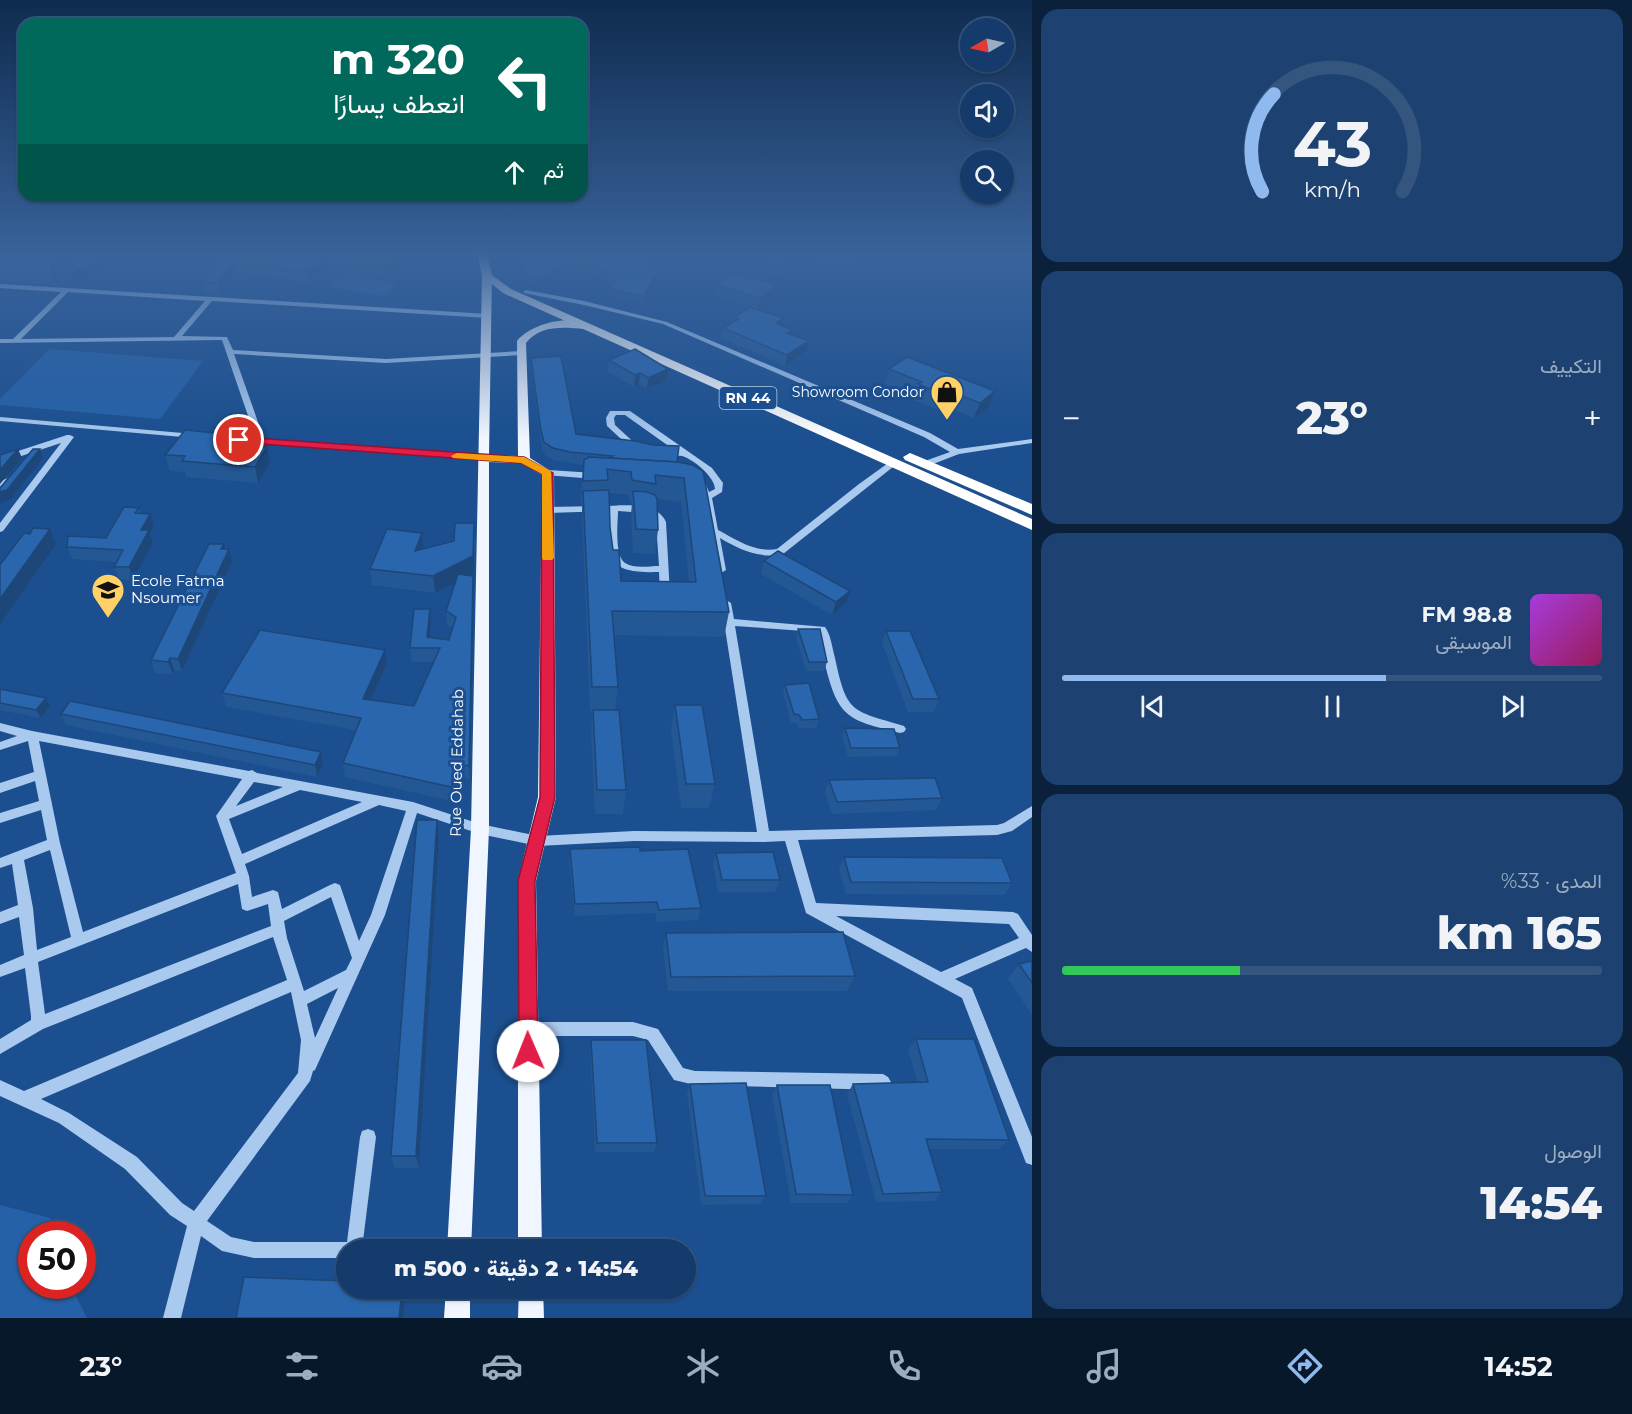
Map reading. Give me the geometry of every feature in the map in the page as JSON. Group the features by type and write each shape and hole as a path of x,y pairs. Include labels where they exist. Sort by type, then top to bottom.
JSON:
{"highway":[{"name":"RN 44","path":"561,316 1032,525"},
{"name":"RN 44","path":"581,316 1032,510"}],"main road":[{"name":"Rue Oued Eddahab","path":"459,1239 480,829 483,458 488,316"},
{"path":"524,460 521,343 525,336 534,331 559,325 584,326"},
{"path":"483,458 524,460 548,473 547,797 527,881 530,1239"},
{"path":"457,1318 458,1299"},
{"path":"531,1299 531,1318"}],"street":[{"path":"16,340 40,316"},
{"path":"177,338 196,316"},
{"path":"479,316 488,316"},
{"path":"635,316 665,323 927,435 957,452"},
{"path":"0,340 225,338 261,442"},
{"path":"231,352 386,361 521,353"},
{"path":"644,452 638,450 611,426 610,418 613,413 627,413 710,470 719,483 719,490 708,497"},
{"path":"0,419 205,437"},
{"path":"0,529 69,438 81,426"},
{"path":"0,460 69,438"},
{"path":"227,439 483,458"},
{"path":"925,464 957,452 1032,441"},
{"path":"24,464 38,448"},
{"path":"654,454 686,454"},
{"path":"715,532 755,552 770,555 780,552 862,486 894,464"},
{"path":"0,494 18,472"},
{"path":"548,473 604,477"},
{"path":"0,484 11,480"},
{"path":"694,484 704,487 708,497 722,577"},
{"path":"614,509 614,553 617,562 623,568 637,571 663,568"},
{"path":"548,510 614,509 651,511 658,515 661,522 665,601"},
{"path":"724,588 764,837"},
{"path":"729,622 820,628 824,633 839,695 846,708 856,715 900,729"},
{"path":"0,727 412,807 480,829 538,842 634,836 764,837 996,830 1008,828 1032,811"},
{"path":"0,746 32,735"},
{"path":"32,735 54,843 79,941"},
{"path":"0,788 40,775"},
{"path":"222,816 252,775"},
{"path":"222,816 301,785"},
{"path":"237,862 379,801"},
{"path":"0,818 47,803"},
{"path":"172,1318 196,1222 305,1076 378,915 412,807"},
{"path":"222,816 243,876 247,905 273,896 308,1040 305,1076"},
{"path":"790,835 811,909 967,993 1032,1158"},
{"path":"0,863 54,843"},
{"path":"17,856 26,908 39,1014 38,1024"},
{"path":"0,971 243,876"},
{"path":"0,1047 38,1024 278,923 335,889 358,957"},
{"path":"0,918 26,908"},
{"path":"811,909 1013,918 1030,943 941,979"},
{"path":"300,1000 350,975"},
{"path":"24,1100 295,983"},
{"path":"528,1029 633,1029 653,1034 680,1075 695,1078 883,1082"},
{"path":"0,1088 64,1118 131,1163 176,1209 228,1245 254,1250 336,1250"},
{"path":"354,1239 368,1137"}],"shaded area":[{"path":"49,349 203,361 160,419 0,405 0,399"},
{"path":"0,1205 50,1218 51,1221 18,1221 18,1299 78,1299 87,1318 0,1318"}],"building":[{"path":"776,316 783,318 776,323 792,330 787,333 809,341 787,355 723,328 739,319 735,317"},
{"path":"635,349 668,369 648,378 640,373 635,375 609,360"},
{"path":"561,356 576,434 653,445 679,446 677,462 609,458 613,456 570,452 553,448 544,442 531,358"},
{"path":"907,357 995,391 980,403 947,390 942,394 918,384 922,382 889,369"},
{"path":"185,430 246,436 243,440 251,441 249,445 267,447 255,467 182,461 185,456 165,455"},
{"path":"18,449 0,470 0,455"},
{"path":"33,449 40,449 7,490 0,492 0,488"},
{"path":"589,457 678,462 693,465 703,471 729,612 612,611 618,687 592,687 583,491 609,490 613,550 619,550 621,581 696,582 684,478 655,475 656,484 632,480 631,472 607,469 608,480 583,481 584,460"},
{"path":"633,491 655,495 658,530 636,529"},
{"path":"124,507 139,508 135,513 150,514 141,530 149,530 129,567 114,567 123,550 67,547 68,536 106,538"},
{"path":"455,523 474,523 473,556 433,576 370,569 387,529 422,533 415,551 454,541"},
{"path":"33,528 50,529 0,599 0,565 24,533 30,534"},
{"path":"209,544 224,544 221,549 229,549 178,659 170,658 168,662 151,660"},
{"path":"778,551 850,591 836,602 764,561"},
{"path":"458,574 473,576 469,766 459,764 451,787 343,763 361,718 222,693 260,630 385,650 363,699 414,706 440,648 410,648 414,609 430,609 427,637 449,640 456,617 446,611"},
{"path":"798,629 820,629 827,662 809,662"},
{"path":"886,631 910,631 939,699 913,699"},
{"path":"809,683 819,719 802,720 799,715 794,714 785,685"},
{"path":"0,689 46,698 36,710 0,703"},
{"path":"70,701 321,752 315,765 61,714"},
{"path":"675,705 702,705 715,784 686,784"},
{"path":"593,710 619,710 626,790 597,790"},
{"path":"845,728 894,729 900,748 851,748"},
{"path":"935,778 942,798 837,802 829,780"},
{"path":"417,820 437,820 416,1156 391,1156"},
{"path":"640,847 640,851 688,849 701,908 659,910 657,902 575,904 570,849"},
{"path":"773,852 780,880 722,880 716,853"},
{"path":"844,857 1002,858 1012,883 851,882"},
{"path":"843,932 855,976 671,977 666,933"},
{"path":"1032,961 1032,983 1019,964"},
{"path":"916,1039 974,1039 1009,1140 926,1139 942,1192 883,1194 853,1084 928,1082"},
{"path":"591,1040 646,1040 657,1143 597,1143"},
{"path":"746,1083 766,1196 705,1196 690,1084"},
{"path":"777,1085 830,1085 853,1195 796,1194"},
{"path":"244,1277 336,1281 336,1299 401,1299 399,1318 236,1318"}],"slow traffic":[{"path":"457,456 524,460 548,473 548,558"}],"place":[{"name":"Showroom Condor","path":"947,421"},
{"name":"Ecole Fatma Nsoumer","path":"108,619"}],"route":[{"path":"239,440 524,460 548,473 547,797 527,881 528,1051"}]}
